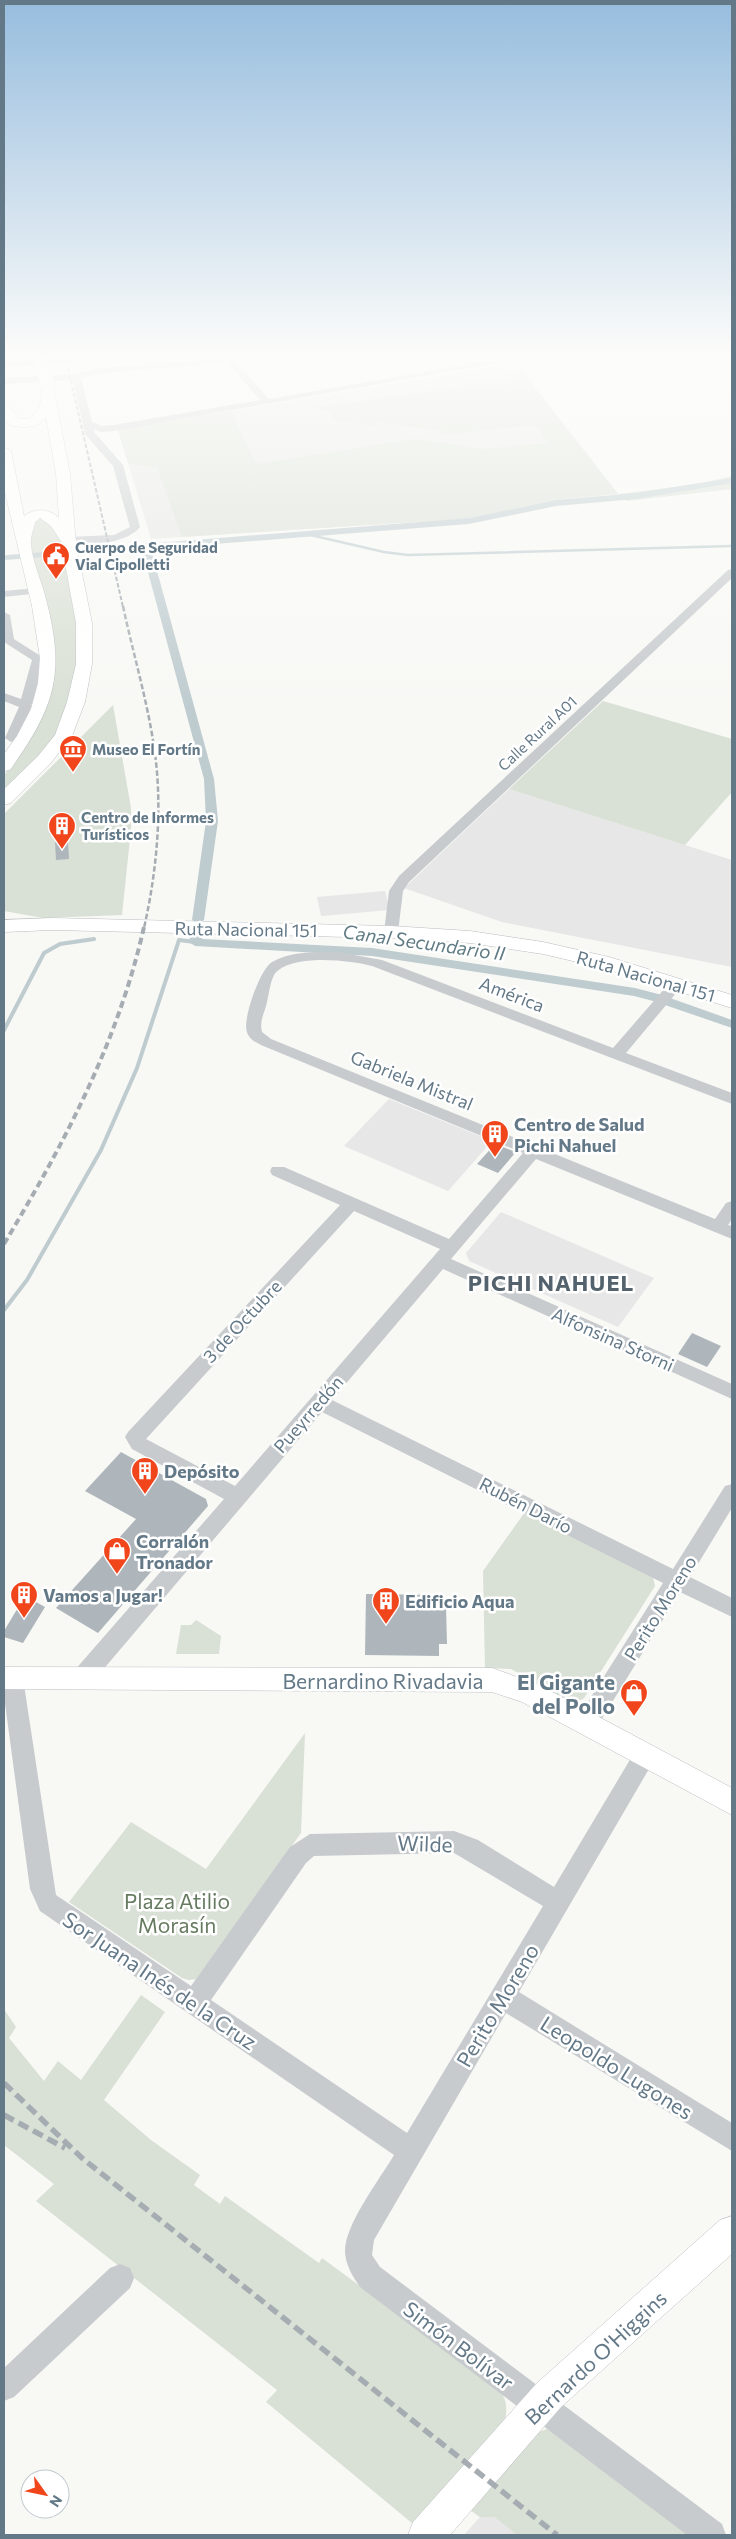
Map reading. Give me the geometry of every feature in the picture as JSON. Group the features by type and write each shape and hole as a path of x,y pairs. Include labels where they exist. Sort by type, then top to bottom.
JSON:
{"highway":[{"path":"4,766 33,722 43,698 46,627 25,552 9,473"},
{"path":"4,799 53,750 68,727 82,677 85,636 69,542 63,473"},
{"path":"25,552 28,520 42,514 51,516 69,542"},
{"name":"Ruta Nacional 151","path":"4,917 52,924"},
{"name":"Ruta Nacional 151","path":"4,926 52,924 391,932 470,937 544,948 609,962 730,998"}],"main road":[{"name":"Bernardino Rivadavia","path":"8,1678 492,1680 518,1687 732,1802"},
{"name":"Bernardo O'Higgins","path":"426,2535 559,2384 732,2232"}],"street":[{"path":"69,542 116,538 134,530 135,525 120,473"},
{"name":"Calle Rural A01","path":"391,932 396,891 404,879 732,572"},
{"path":"4,594 36,591"},
{"path":"4,615 5,639 44,662 26,705 6,740"},
{"path":"4,697 26,705"},
{"name":"América","path":"273,968 290,961 309,957 367,959 732,1099"},
{"name":"Gabriela Mistral","path":"273,968 267,976 253,1026 254,1033 258,1037 725,1230"},
{"path":"616,1054 678,983"},
{"name":"Pueyrredón","path":"82,1678 534,1151"},
{"name":"Alfonsina Storni","path":"278,1171 352,1203 446,1254 732,1392"},
{"name":"3 de Octubre","path":"237,1497 140,1444 135,1439 139,1431 352,1203"},
{"path":"725,1230 732,1207"},
{"name":"Rubén Darío","path":"319,1402 732,1608"},
{"name":"Perito Moreno","path":"587,1723 732,1492"},
{"name":"Sor Juana Inés de la Cruz","path":"8,1678 42,1889 46,1900 51,1906 411,2151"},
{"name":"Perito Moreno","path":"358,2257 358,2246 361,2236 645,1755"},
{"name":"Wilde","path":"194,2003 298,1855 307,1846 318,1843 454,1842 470,1848 558,1902"},
{"name":"Leopoldo Lugones","path":"502,1996 732,2138"},
{"name":"Simón Bolívar","path":"358,2257 370,2276 711,2535"},
{"path":"4,2387 120,2278"}],"shaded area":[{"path":"131,473 602,473 618,494 562,499 462,519 151,539"},
{"path":"509,789 732,860 732,967 502,922 404,888"},
{"path":"385,891 390,910 321,916 317,897"},
{"path":"389,1099 492,1141 448,1191 344,1146"},
{"path":"501,1212 654,1278 618,1327 469,1261 466,1253"},
{"path":"480,2517 494,2517 517,2535 464,2535"}],"green space":[{"path":"159,473 602,473 618,494 562,499 462,519 182,537"},
{"path":"732,476 732,489 627,501 618,494 699,484"},
{"path":"41,516 51,522 62,544 76,616 78,641 76,667 62,728 37,759 4,790 4,775 13,764 51,691 56,665 56,652 29,542 33,520"},
{"path":"603,701 732,739 732,792 685,845 509,789"},
{"path":"113,705 131,808 131,829 122,915 43,918 4,911 4,814"},
{"path":"525,1512 653,1577 655,1586 584,1698 579,1701 566,1699 511,1669 485,1668 483,1571"},
{"path":"196,1620 221,1636 219,1654 176,1654 181,1625 191,1625"},
{"name":"Plaza Atilio Morasín","path":"305,1733 301,1833 196,1979 182,1978 69,1902 131,1822 206,1869"},
{"path":"141,1995 165,2012 104,2100 151,2140 200,2175 194,2185 220,2204 225,2196 319,2263 322,2258 497,2387 502,2394 506,2406 505,2420 413,2524 266,2402 277,2390 36,2201 54,2184 4,2145 4,2009 16,2027 9,2038 44,2081 58,2061 81,2080"},
{"path":"547,2429 561,2436 692,2535 517,2535 494,2517 480,2517 470,2510 538,2432"}],"building":[{"name":"Centro de Informes Turísticos","path":"68,841 69,859 56,860 55,842"},
{"name":"Centro de Salud Pichi Nahuel","path":"495,1144 516,1152 498,1173 477,1164"},
{"path":"692,1333 721,1346 707,1367 678,1354"},
{"path":"121,1452 206,1499 208,1506 98,1633 56,1608 136,1519 85,1491"},
{"name":"Edificio Aqua","path":"366,1594 439,1595 439,1606 446,1607 447,1644 439,1644 439,1656 365,1655"},
{"name":"Vamos a Jugar!","path":"25,1596 45,1607 23,1643 4,1637 4,1631"}],"waterway":[{"path":"7,558 469,521 556,503 636,496 732,480"},
{"path":"306,534 384,552 408,555 732,546"},
{"name":"Canal Secundario II","path":"146,547 209,779 212,821 198,920"},
{"name":"Canal Secundario II","path":"197,931 195,942 372,952 635,992 657,998"},
{"path":"4,1030 44,953 60,944 94,939"},
{"path":"4,1310 27,1280 101,1150 137,1068 179,940 195,942"},
{"name":"Canal Secundario II","path":"670,1002 732,1024"}],"railway":[{"path":"92,473 123,607"},
{"path":"123,606 150,723 158,782 155,866 144,928"},
{"path":"4,1244 48,1168 87,1091 120,1011 144,927"},
{"path":"4,2083 82,2158 557,2535"},
{"path":"4,2115 65,2148"}],"place":[{"name":"Cuerpo de Seguridad Vial Cipolletti","path":"56,580"},
{"name":"Museo El Fortín","path":"73,773"},
{"name":"Centro de Informes Turísticos","path":"62,850"},
{"name":"Centro de Salud Pichi Nahuel","path":"495,1158"},
{"name":"Depósito","path":"145,1495"},
{"name":"Corralón Tronador","path":"117,1575"},
{"name":"Vamos a Jugar!","path":"24,1619"},
{"name":"Edificio Aqua","path":"386,1625"},
{"name":"El Gigante del Pollo","path":"634,1717"}],"district":[{"name":"PICHI NAHUEL","path":"551,1282"}]}
